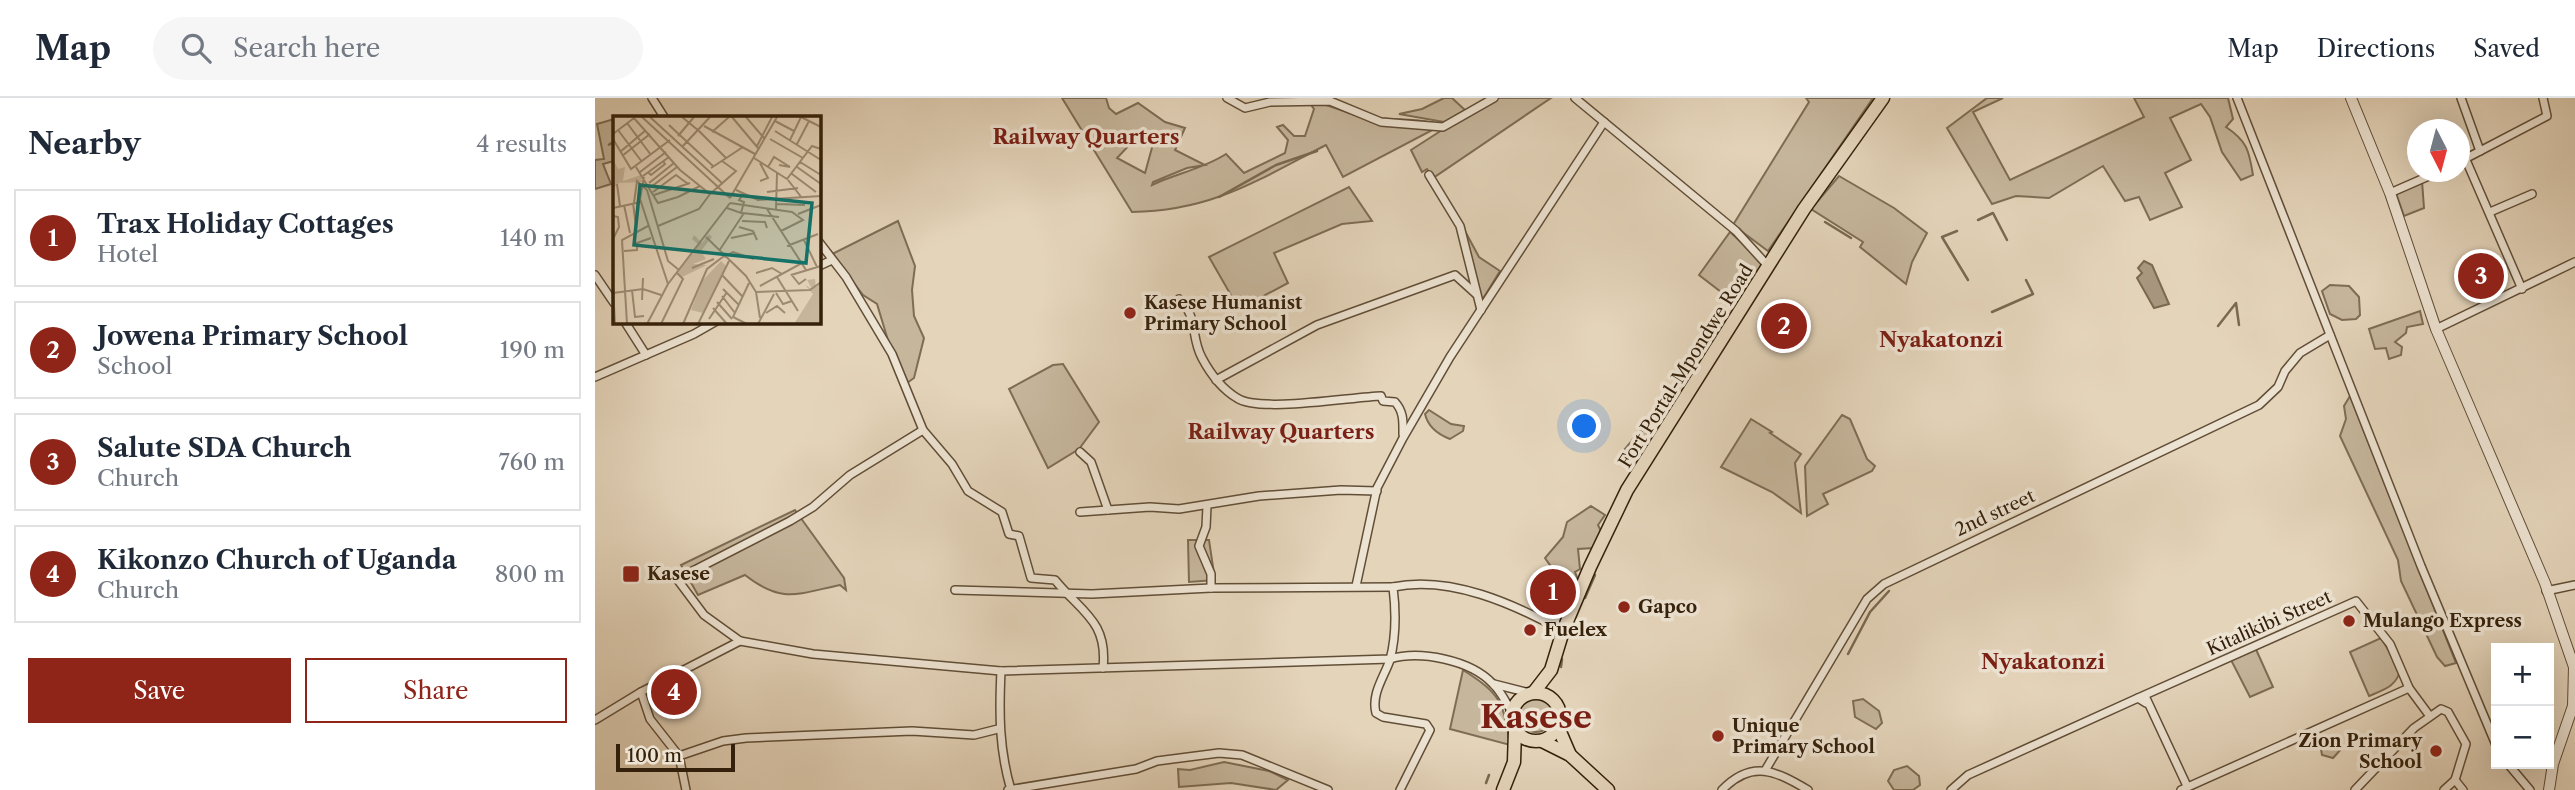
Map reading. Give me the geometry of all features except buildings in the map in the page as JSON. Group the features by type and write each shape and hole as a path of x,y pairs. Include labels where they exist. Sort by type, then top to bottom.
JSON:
{"main road":[{"name":"Fort Portal-Mpondwe Road","path":"1532,693 1551,670 1563,631 1627,490 1804,209 1883,98"},
{"name":"Fort Portal-Mpondwe Road","path":"1551,670 1556,703"},
{"path":"1503,790 1514,762 1515,730 1512,712 1521,697 1543,693 1556,703 1560,719 1558,727 1570,755"},
{"path":"1514,762 1558,727"},
{"path":"1515,730 1523,738 1538,741 1570,755 1608,790"}],"street":[{"path":"652,98 663,116"},
{"path":"1227,98 1245,108 1282,101 1330,101 1381,122 1443,127 1495,98"},
{"path":"1575,98 1736,231 1769,268"},
{"path":"2237,98 2491,733"},
{"path":"2351,98 2390,193 2436,329 2545,583 2574,667 2573,705 2553,764 2549,790"},
{"path":"2461,98 2480,150"},
{"path":"2470,156 2547,116 2543,98"},
{"path":"1356,586 1377,491 1402,438 1481,310 1604,122"},
{"path":"2470,174 2490,212 2522,289"},
{"path":"1429,175 1460,226 1481,310"},
{"path":"2390,193 2415,182"},
{"path":"2490,212 2532,194"},
{"path":"821,245 892,354 923,430 952,464 968,491 1002,512 1009,534 1019,536 1031,578 1055,580 1095,623 1103,637 1103,668"},
{"path":"821,265 832,260"},
{"path":"2436,329 2575,262"},
{"path":"595,275 613,302"},
{"path":"1216,380 1317,325 1420,286 1455,275 1476,294"},
{"path":"1179,299 1192,316 1200,354 1216,380 1245,402 1323,402 1381,396 1383,401 1395,402 1399,407 1403,419 1402,438"},
{"path":"626,324 646,355"},
{"path":"595,377 707,324"},
{"name":"2nd street","path":"1766,769 1867,599 1884,584 2259,405 2278,387 2285,371 2300,353 2330,335"},
{"path":"923,430 851,475 813,507 790,521 677,579 704,615 740,641 813,654 1001,671 1390,659 1408,654 1479,673 1494,684 1512,712"},
{"path":"1080,452 1091,462 1108,510"},
{"path":"1080,512 1207,506 1231,500 1300,493 1377,491"},
{"path":"1207,506 1206,527 1199,546 1211,574 1211,588"},
{"path":"955,590 1067,593 1211,588 1393,587 1411,584 1441,586 1520,607 1563,631"},
{"path":"2546,592 2575,584"},
{"path":"1393,587 1395,621 1390,659 1374,706 1378,716 1430,728 1400,790"},
{"name":"Kitalikibi Street","path":"1951,790 1968,775 2356,601 2398,656 2409,688"},
{"path":"595,720 641,691 740,641"},
{"path":"1001,671 998,729 1010,790 1136,769 1157,761 1219,753 1242,755 1328,790"},
{"path":"1494,684 1532,693"},
{"path":"2143,698 2184,788 2409,688 2429,715"},
{"path":"641,691 650,719 679,756 686,790"},
{"path":"2355,790 2429,715 2441,709 2448,712 2464,738 2463,759 2455,780 2444,790"},
{"path":"679,756 723,741 746,738 912,731 974,735 998,729"},
{"path":"1722,790 1745,774 1766,769 1808,790"},
{"path":"2512,769 2530,790"},
{"path":"2455,780 2463,790"}],"shaded area":[{"path":"1062,98 1106,98 1109,108 1116,114 1138,103 1165,122 1185,128 1175,150 1205,165 1226,154 1244,173 1285,153 1288,140 1277,127 1283,125 1294,136 1305,136 1314,109 1308,101 1366,117 1442,125 1343,177 1326,145 1256,181 1211,200 1161,210 1132,212","holes":["1134,134 1140,144 1153,144 1145,173 1117,158 1135,139","1204,165 1171,177 1152,185 1153,182 1187,168"]},
{"path":"1444,98 1452,98 1465,110 1444,122 1399,114 1422,109"},
{"path":"1492,98 1551,98 1433,178 1427,169 1422,172 1411,150"},
{"path":"1806,98 1873,98 1768,251 1733,225 1809,102"},
{"path":"1987,98 2003,98 1973,112 2010,180 2144,117 2134,98 2228,98 2233,119 2226,127 2239,137 2246,147 2253,175 2241,180 2222,152 2210,117 2201,104 2170,118 2191,160 2165,173 2182,207 2150,220 2139,197 2125,201 2103,166 2049,198 2016,196 1992,204 1947,128"},
{"path":"613,119 613,142 608,145 613,143 613,161 603,164 611,184 595,189 595,160 604,159 597,124"},
{"path":"1839,176 1894,208 1927,233 1912,262 1906,284 1860,247 1863,242 1811,209"},
{"path":"2422,182 2424,208 2404,216 2396,193"},
{"path":"1349,187 1372,221 1342,224 1274,253 1288,283 1254,301 1236,304 1209,257"},
{"path":"898,221 915,266 912,290 914,316 924,338 914,378 907,383 890,347 877,304 863,295 832,254"},
{"path":"1465,231 1479,257 1500,271 1481,302"},
{"path":"1730,232 1761,260 1762,267 1738,305 1699,275"},
{"path":"2144,261 2152,265 2169,304 2154,308 2137,278 2142,273 2138,268"},
{"path":"2330,285 2349,286 2359,297 2360,315 2356,319 2342,320 2330,314 2322,291"},
{"path":"2420,311 2423,324 2407,327 2406,333 2395,342 2402,347 2401,355 2389,359 2386,348 2375,349 2369,329"},
{"path":"1063,364 1099,422 1079,449 1048,468 1009,389 1053,365"},
{"path":"2350,396 2456,663 2445,666 2437,657 2401,581 2398,560 2340,436 2346,419 2344,406"},
{"path":"1429,410 1451,424 1464,426 1463,431 1450,439 1441,435 1428,423 1425,414"},
{"path":"1842,415 1850,419 1867,459 1875,466 1872,471 1823,494 1828,504 1807,516 1805,466"},
{"path":"1751,419 1801,454 1795,463 1801,513 1772,492 1721,467"},
{"path":"1640,431 1645,431 1649,436 1636,459 1625,449"},
{"path":"1591,506 1605,515 1598,525 1601,531 1594,548 1578,549 1580,569 1575,572 1578,580 1574,582 1552,568 1545,558 1563,537 1567,522"},
{"path":"795,510 844,578 846,590 840,585 801,593 780,593 769,590 745,575 698,595 681,565"},
{"path":"1188,540 1209,540 1215,580 1189,582"},
{"path":"2381,638 2400,669 2399,675 2393,683 2369,696 2350,652"},
{"path":"2254,645 2273,687 2250,697 2230,658"},
{"path":"1463,670 1485,686 1498,700 1505,718 1510,745 1450,729"},
{"path":"1536,698 1548,703 1553,715 1548,727 1536,732 1524,727 1519,715 1524,703"},
{"path":"1863,699 1879,711 1882,723 1876,729 1855,717 1853,701"},
{"path":"2331,736 2341,738 2343,747 2333,758 2322,755 2321,749"},
{"path":"1224,762 1269,771 1288,780 1276,790 1231,783 1179,787 1178,769 1190,770"},
{"path":"1907,766 1919,776 1920,785 1913,790 1894,790 1888,781 1894,770"}],"waterway":[{"path":"1219,197 1276,165 1317,151"},
{"path":"1978,220 1993,213 2007,240"},
{"path":"1825,222 1851,238"},
{"path":"1957,231 1942,237 1968,280"},
{"path":"1992,312 2033,294 2026,280"},
{"path":"2218,326 2236,303 2239,325"},
{"path":"1585,598 1595,575"},
{"path":"1848,654 1870,612 1889,591"},
{"path":"1561,667 1562,659"},
{"path":"1486,783 1489,775"}],"place":[{"name":"Salute SDA Church","path":"2481,276"},
{"name":"Kasese Humanist Primary School","path":"1130,313"},
{"name":"Jowena Primary School","path":"1784,326"},
{"name":"Kasese","path":"631,574"},
{"name":"Trax Holiday Cottages","path":"1553,592"},
{"name":"Gapco","path":"1624,607"},
{"name":"Mulango Express","path":"2349,621"},
{"name":"Fuelex","path":"1530,630"},
{"name":"Kikonzo Church of Uganda","path":"674,692"},
{"name":"Unique Primary School","path":"1718,736"},
{"name":"Zion Primary School","path":"2436,751"}],"district":[{"name":"Railway Quarters","path":"1086,136"},
{"name":"Nyakatonzi","path":"1941,339"},
{"name":"Railway Quarters","path":"1281,431"},
{"name":"Nyakatonzi","path":"2043,661"},
{"name":"Kasese","path":"1536,716"}]}
